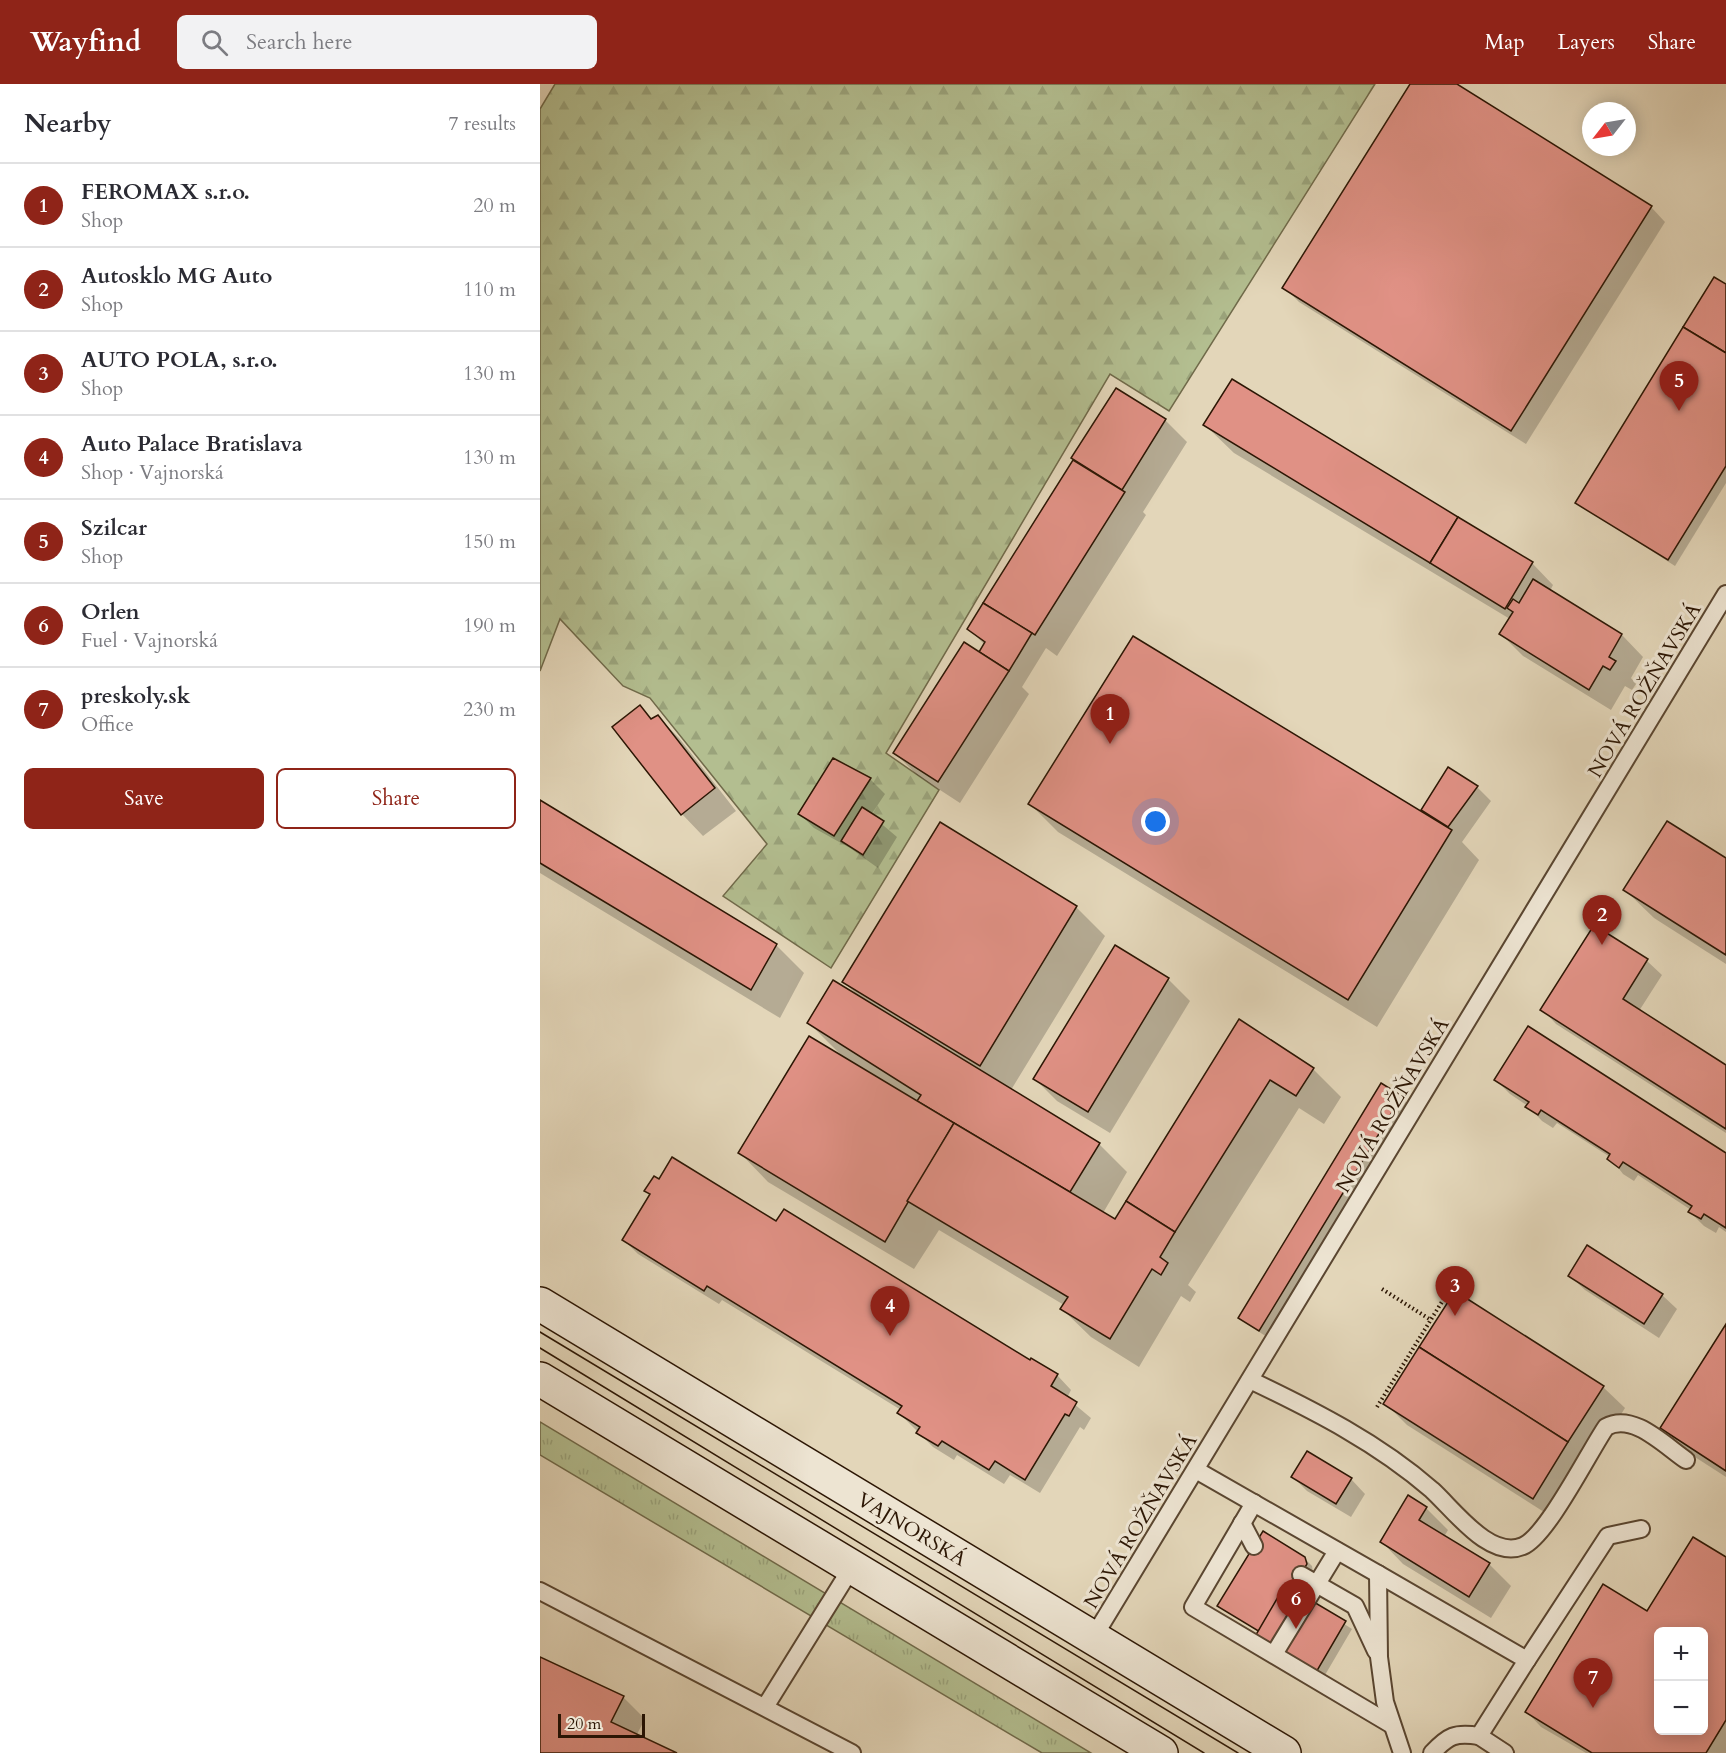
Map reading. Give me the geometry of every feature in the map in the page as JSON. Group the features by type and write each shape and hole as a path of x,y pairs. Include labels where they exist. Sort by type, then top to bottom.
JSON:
{"main road":[{"name":"VAJNORSKÁ","path":"540,1304 1284,1753"},
{"path":"540,1379 1161,1753"}],"lane":[{"name":"NOVÁ ROŽŇAVSKÁ","path":"1093,1638 1726,594"},
{"path":"1250,1380 1372,1444 1413,1474 1489,1544 1500,1548 1522,1546 1539,1534 1606,1427 1614,1423 1633,1424 1686,1460"},
{"path":"1196,1470 1527,1660"},
{"path":"1254,1503 1193,1607 1392,1725"},
{"path":"1242,1523 1254,1546"},
{"path":"1479,1736 1608,1536 1641,1530"},
{"path":"1274,1654 1337,1551"},
{"path":"765,1707 852,1567"},
{"path":"1378,1574 1378,1657 1385,1702 1402,1753"},
{"path":"1301,1575 1355,1606 1378,1657"},
{"path":"540,1591 852,1753"},
{"path":"1432,1753 1447,1737 1465,1734 1479,1736 1505,1753"}],"path":[{"path":"1382,1289 1431,1320"},
{"path":"1377,1407 1448,1292"}],"green space":[{"path":"555,84 1375,84 1169,411 1110,374 886,753 939,790 831,968 723,896 767,844 650,698 623,686 560,619 540,671 540,109"},
{"path":"540,1422 1091,1753 1042,1753 540,1455"}],"building":[{"path":"1410,84 1457,84 1652,206 1511,431 1282,288"},
{"path":"1714,277 1726,284 1726,353 1683,327"},
{"path":"1683,327 1726,353 1726,466 1668,560 1575,503"},
{"path":"1232,379 1458,517 1430,563 1203,425"},
{"path":"1116,388 1166,419 1122,490 1071,458"},
{"path":"1073,460 1125,492 1035,635 983,603"},
{"path":"1458,517 1533,562 1505,609 1430,563"},
{"path":"1533,579 1622,634 1609,657 1616,661 1610,670 1603,666 1589,690 1499,634 1513,612 1507,608 1513,599 1519,603"},
{"path":"983,603 1032,633 1009,671 979,652 985,642 967,629"},
{"path":"1133,636 1452,830 1348,1000 1028,804"},
{"path":"964,642 1009,671 938,782 893,753"},
{"path":"640,705 651,719 658,715 715,788 681,815 612,727"},
{"path":"833,758 871,778 834,836 798,814"},
{"path":"1448,767 1478,786 1448,827 1421,810"},
{"path":"540,800 777,944 751,990 540,863"},
{"path":"862,807 884,821 863,855 841,841"},
{"path":"1667,821 1726,858 1726,955 1623,890"},
{"path":"940,822 1077,906 980,1066 842,982"},
{"path":"1594,925 1648,959 1623,999 1726,1065 1726,1129 1540,1010"},
{"path":"1115,945 1169,978 1088,1112 1033,1079"},
{"path":"833,980 1100,1143 1070,1192 917,1101 921,1095 807,1023"},
{"path":"1239,1019 1314,1068 1296,1096 1270,1080 1175,1232 1126,1201"},
{"path":"1528,1026 1726,1153 1726,1228 1704,1214 1701,1219 1688,1212 1692,1206 1623,1162 1619,1168 1607,1159 1610,1154 1541,1110 1538,1115 1525,1107 1529,1102 1494,1080"},
{"path":"809,1036 954,1123 885,1242 738,1153"},
{"path":"1381,1083 1402,1096 1259,1331 1238,1318"},
{"path":"954,1123 1115,1219 1126,1201 1175,1232 1160,1257 1168,1263 1161,1275 1152,1269 1110,1339 1060,1309 1068,1297 907,1201"},
{"path":"672,1157 776,1221 784,1209 1030,1360 1031,1358 1058,1374 1051,1386 1077,1402 1069,1416 1065,1414 1025,1480 995,1461 989,1470 942,1441 938,1446 916,1433 920,1427 897,1413 902,1406 707,1286 704,1291 622,1240 650,1194 644,1191 654,1176 659,1179"},
{"path":"1587,1245 1663,1294 1644,1324 1568,1276"},
{"path":"1455,1291 1604,1386 1568,1442 1419,1347"},
{"path":"1726,1324 1726,1471 1660,1428"},
{"path":"1419,1347 1568,1442 1533,1499 1383,1404"},
{"path":"1307,1451 1352,1478 1336,1504 1291,1477"},
{"path":"1408,1495 1427,1507 1419,1520 1490,1563 1469,1597 1380,1542"},
{"path":"1263,1531 1305,1557 1307,1564 1267,1631 1260,1632 1217,1606"},
{"path":"1693,1537 1726,1557 1726,1720 1706,1753 1592,1753 1525,1712 1603,1584 1647,1611"},
{"path":"1285,1585 1346,1621 1311,1681 1250,1645"},
{"path":"540,1657 624,1696 611,1722 677,1753 540,1753"}],"tram line":[{"path":"540,1332 1238,1753"},
{"path":"540,1348 1204,1753"}],"place":[{"name":"Szilcar","path":"1679,411"},
{"name":"FEROMAX s.r.o.","path":"1110,744"},
{"name":"Autosklo MG Auto","path":"1602,945"},
{"name":"AUTO POLA, s.r.o.","path":"1455,1316"},
{"name":"Auto Palace Bratislava","path":"890,1336"},
{"name":"Orlen","path":"1296,1629"},
{"name":"preskoly.sk","path":"1593,1708"}]}
